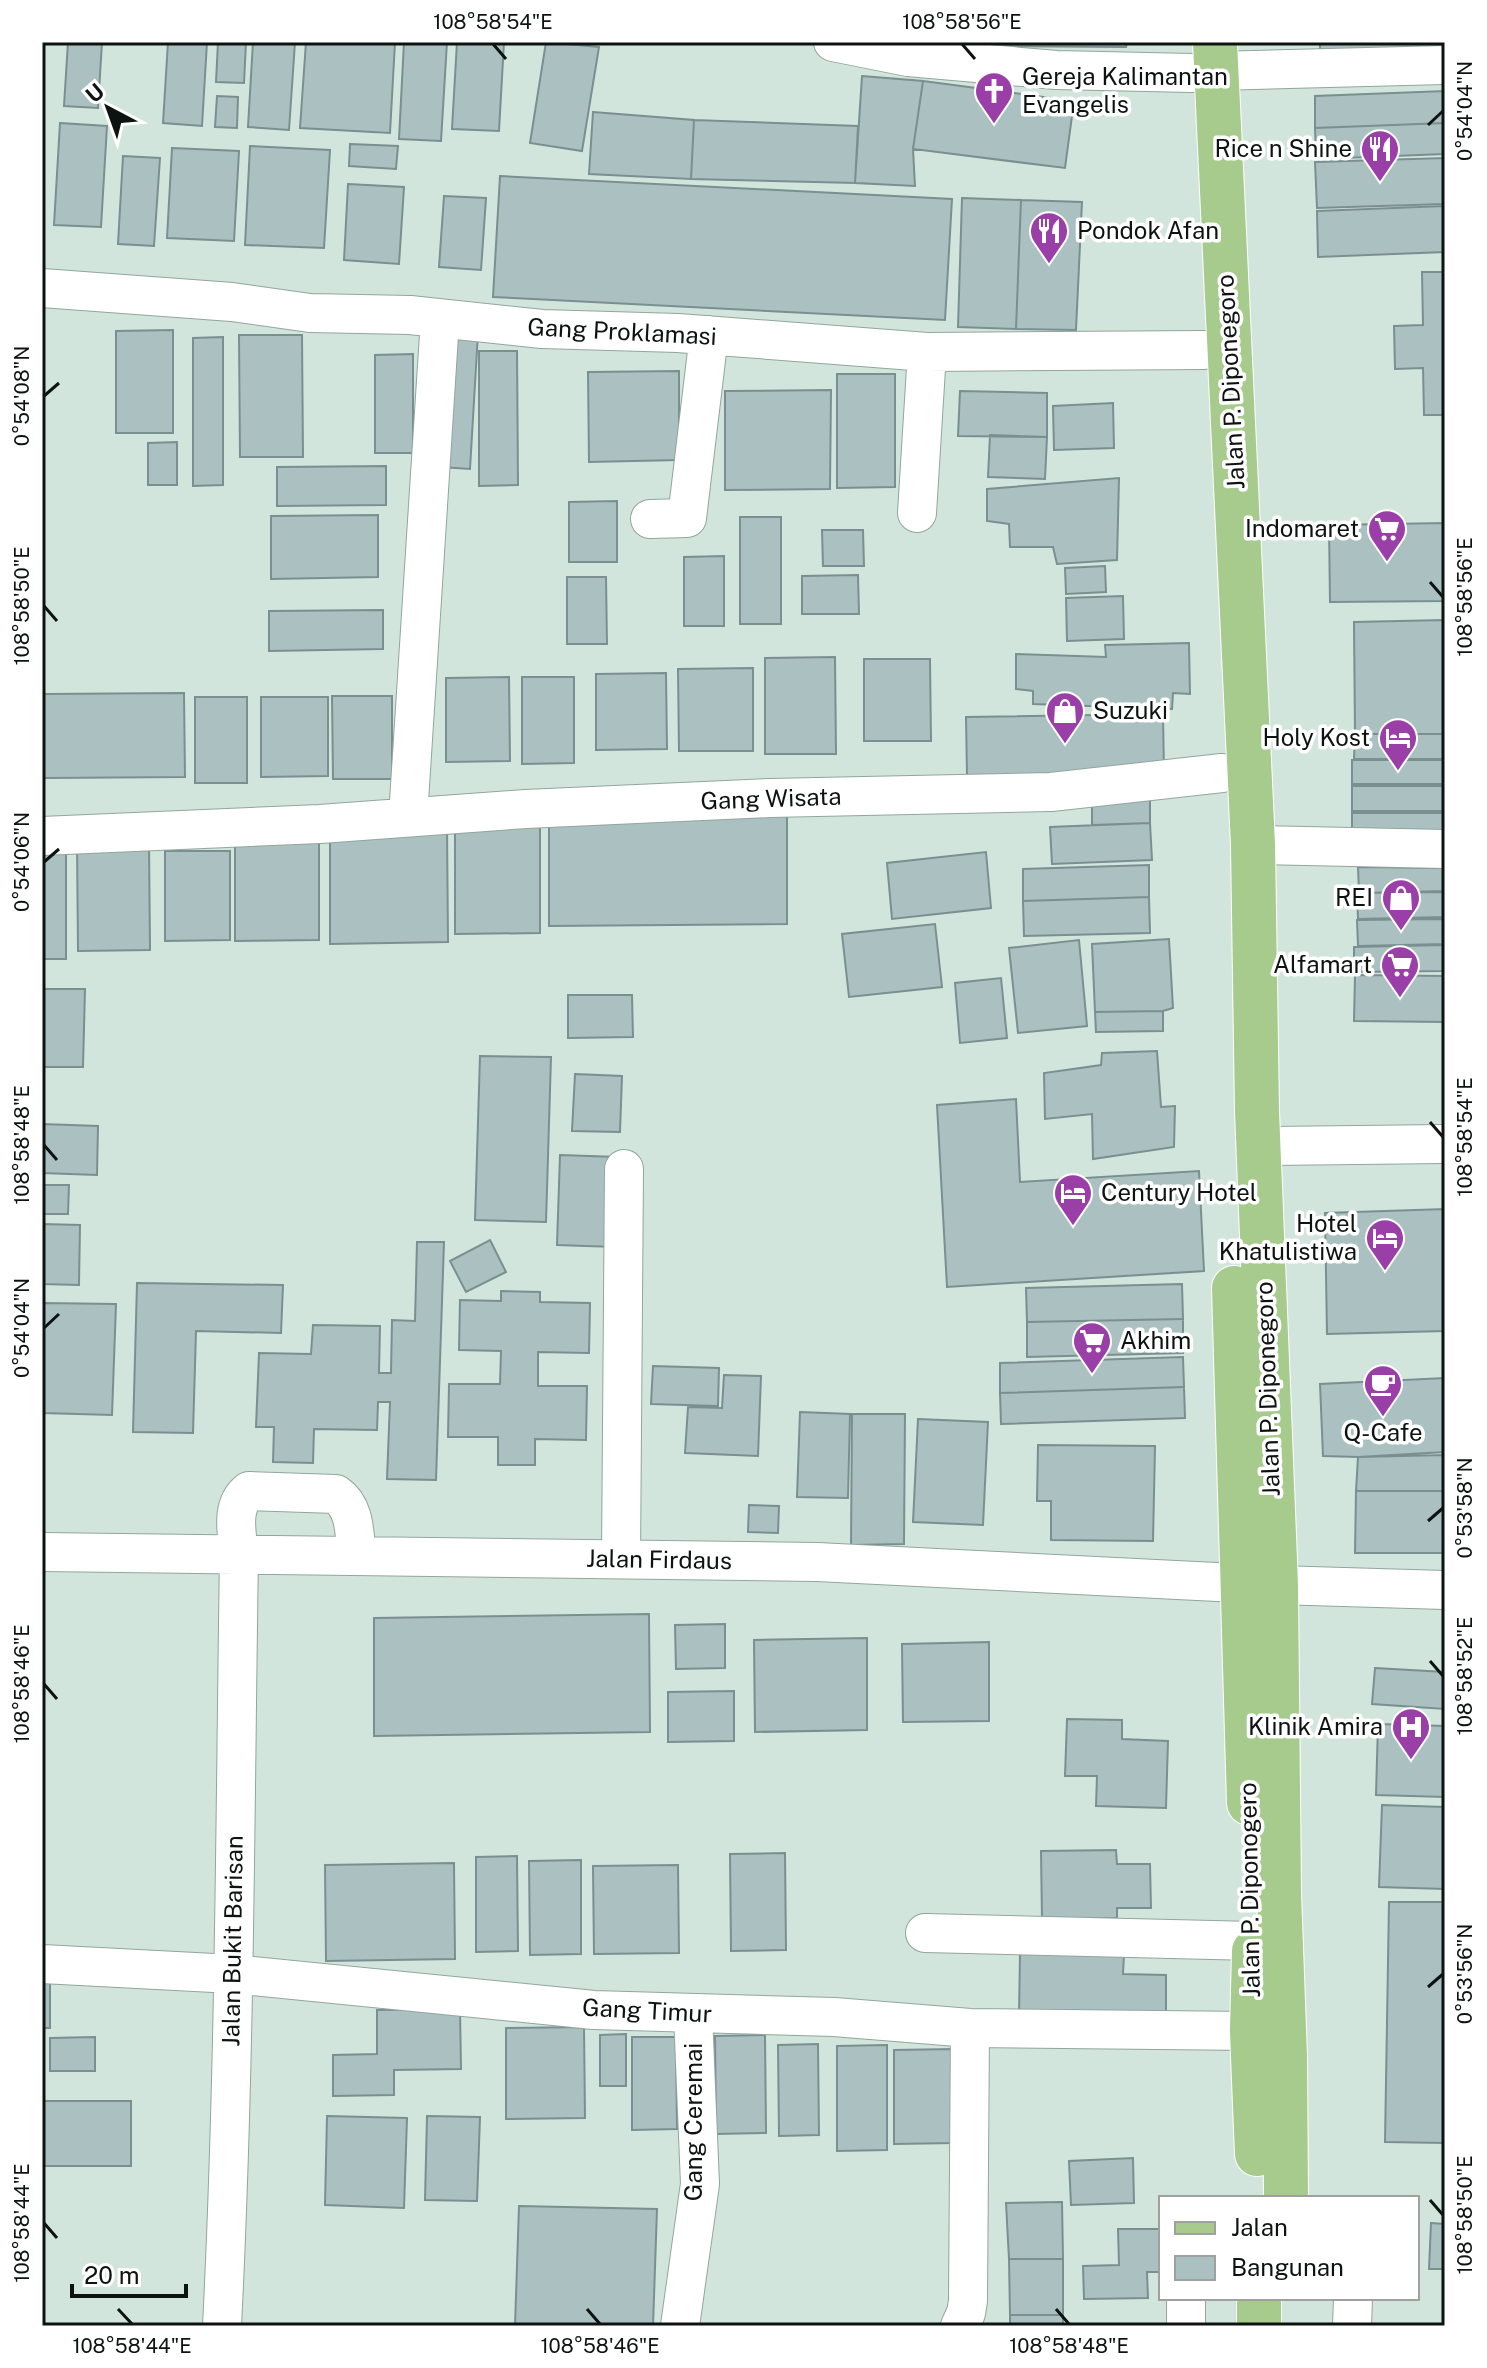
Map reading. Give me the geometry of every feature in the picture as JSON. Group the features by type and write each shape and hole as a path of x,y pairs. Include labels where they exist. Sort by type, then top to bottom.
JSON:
{"main road":[{"name":"Jalan P. Diponegoro","path":"1203,57 1204,350 1258,1583"},
{"name":"Jalan P. Diponegoro","path":"1203,57 1253,845 1259,1146 1258,1583"},
{"name":"Jalan P. Diponogero","path":"1258,1583 1252,2031 1258,2196"},
{"name":"Jalan P. Diponogero","path":"1258,1583 1279,1893 1286,2196"},
{"path":"1259,2300 1259,2326"},
{"path":"1287,2300 1287,2326"}],"street":[{"path":"833,42 908,57 1056,70 1203,57 1445,65"},
{"name":"Gang Proklamasi","path":"42,288 232,302 310,313 410,315 542,329 709,335 927,352 1204,350"},
{"path":"408,817 440,319"},
{"path":"650,519 687,518 709,335"},
{"path":"917,513 927,352"},
{"name":"Gang Wisata","path":"42,836 320,824 770,798 1051,792 1222,773"},
{"path":"1253,845 1445,849"},
{"path":"1259,1146 1445,1144"},
{"path":"621,1559 624,1169"},
{"name":"Jalan Bukit Barisan","path":"222,2326 228,2220 233,1974 239,1555 236,1512 241,1497 249,1491 336,1494 344,1500 351,1513 357,1556"},
{"name":"Jalan Firdaus","path":"42,1552 817,1562 1445,1590"},
{"path":"925,1933 1254,1941"},
{"name":"Gang Timur","path":"42,1964 233,1974 594,2010 834,2017 970,2028 1252,2031"},
{"name":"Gang Ceremai","path":"680,2326 700,2184 693,2014"},
{"path":"960,2326 968,2301 970,2028"},
{"path":"1186,2300 1186,2326"},
{"path":"1352,2326 1353,2300"}],"building":[{"path":"68,42 102,42 98,108 64,106"},
{"path":"168,42 207,42 202,126 163,123"},
{"path":"218,42 246,42 244,83 216,82"},
{"path":"253,42 295,42 289,130 248,127"},
{"path":"306,42 395,42 390,133 300,128"},
{"path":"404,42 447,42 441,141 399,139"},
{"path":"457,42 504,42 499,131 452,129"},
{"path":"546,42 599,47 582,151 530,143"},
{"path":"986,42 1127,42 1126,47 986,46"},
{"path":"1320,42 1445,42 1445,55 1320,62"},
{"path":"862,76 923,81 913,149 915,186 855,183"},
{"name":"Gereja Kalimantan Evangelis","path":"923,81 1074,101 1065,168 913,149"},
{"path":"1445,91 1445,123 1315,128 1315,96"},
{"path":"217,96 238,97 237,128 215,127"},
{"path":"593,112 694,120 691,179 589,174"},
{"path":"694,120 858,126 855,183 691,179"},
{"path":"60,123 107,126 101,227 54,225"},
{"path":"1445,123 1445,154 1316,159 1315,128"},
{"path":"350,144 398,146 396,169 349,166"},
{"path":"250,146 330,150 324,248 245,245"},
{"path":"172,148 239,151 234,241 167,238"},
{"path":"123,156 160,158 154,246 118,244"},
{"name":"Rice n Shine","path":"1445,158 1445,204 1317,208 1315,162"},
{"path":"500,176 952,199 945,320 493,297"},
{"path":"348,184 404,187 399,264 344,260"},
{"path":"444,196 486,198 481,270 439,267"},
{"path":"962,198 1021,200 1016,329 958,327"},
{"name":"Pondok Afan","path":"1021,200 1082,202 1076,330 1016,329"},
{"path":"1445,206 1445,252 1318,257 1317,211"},
{"path":"1422,272 1445,272 1445,415 1424,415 1423,368 1395,369 1394,326 1423,325"},
{"path":"173,330 173,433 116,433 116,331"},
{"path":"447,331 478,333 470,469 440,467"},
{"path":"239,335 302,335 303,457 240,457"},
{"path":"223,337 223,485 193,486 193,338"},
{"path":"479,351 517,351 518,485 479,486"},
{"path":"413,354 413,453 375,453 375,355"},
{"path":"679,371 679,460 589,462 588,372"},
{"path":"837,374 895,374 895,487 837,488"},
{"path":"831,390 830,489 725,490 725,391"},
{"path":"960,391 1047,393 1047,437 958,436"},
{"path":"1113,403 1114,448 1054,450 1053,406"},
{"path":"990,435 1047,437 1045,479 988,477"},
{"path":"177,442 177,485 148,485 148,443"},
{"path":"386,466 386,505 277,506 277,467"},
{"path":"1119,478 1117,560 1057,564 1053,547 1010,547 1009,524 987,521 987,489"},
{"path":"617,501 617,562 569,562 569,502"},
{"path":"378,515 378,577 271,579 271,516"},
{"path":"740,517 781,517 781,624 740,624"},
{"name":"Indomaret","path":"1445,523 1445,601 1330,602 1329,525"},
{"path":"822,530 863,530 864,566 823,566"},
{"path":"724,556 724,626 684,626 684,557"},
{"path":"1105,566 1106,592 1066,594 1065,568"},
{"path":"858,575 859,614 802,614 802,576"},
{"path":"567,577 606,577 607,644 567,644"},
{"path":"1123,596 1124,639 1067,641 1066,598"},
{"path":"383,610 383,649 269,651 269,611"},
{"path":"1445,620 1445,734 1355,734 1354,622"},
{"path":"1189,643 1190,694 1173,693 1172,709 1033,704 1033,691 1016,689 1016,654 1106,657 1105,645"},
{"path":"835,657 836,754 765,754 765,658"},
{"path":"864,659 930,659 931,741 864,741"},
{"path":"753,668 753,751 679,751 678,669"},
{"path":"666,673 667,749 596,750 596,674"},
{"path":"509,677 510,761 446,762 446,678"},
{"path":"522,677 574,677 574,763 522,764"},
{"path":"184,693 185,777 44,778 44,694"},
{"path":"332,696 392,696 392,779 333,779"},
{"path":"195,697 247,697 247,783 195,783"},
{"path":"261,697 328,697 328,776 261,777"},
{"name":"Suzuki","path":"1163,714 1164,773 967,776 966,717"},
{"path":"1355,734 1445,734 1445,759 1354,759"},
{"name":"Holy Kost","path":"1352,760 1445,760 1445,784 1352,784"},
{"path":"1352,786 1445,786 1445,811 1352,811"},
{"path":"1150,796 1150,823 1092,825 1092,798"},
{"path":"1352,813 1445,813 1445,844 1352,838"},
{"path":"787,814 787,924 549,926 549,817"},
{"path":"540,823 540,933 455,934 455,824"},
{"path":"1150,823 1152,860 1052,864 1050,827"},
{"path":"447,827 448,942 330,944 330,829"},
{"path":"235,837 319,837 319,940 235,941"},
{"path":"77,841 149,841 150,950 78,951"},
{"path":"42,850 66,850 66,959 42,959"},
{"path":"165,851 230,851 230,940 165,941"},
{"path":"986,852 991,908 892,919 887,863"},
{"path":"1149,865 1149,897 1023,901 1023,869"},
{"path":"1358,867 1445,868 1445,891 1359,893"},
{"path":"1445,892 1445,917 1358,919 1357,893"},
{"path":"1149,897 1150,933 1024,936 1023,901"},
{"name":"REI","path":"1445,919 1445,944 1358,946 1357,920"},
{"path":"935,924 942,987 849,997 842,934"},
{"path":"1169,939 1173,1008 1163,1011 1095,1012 1092,944"},
{"path":"1079,940 1087,1026 1018,1033 1009,948"},
{"path":"1445,945 1445,971 1354,972 1354,947"},
{"name":"Alfamart","path":"1355,975 1445,976 1445,1022 1354,1021"},
{"path":"1001,978 1007,1038 960,1043 955,983"},
{"path":"42,989 85,989 83,1067 42,1067"},
{"path":"568,995 632,995 633,1037 568,1038"},
{"path":"1163,1011 1163,1031 1096,1032 1095,1012"},
{"path":"1157,1051 1161,1107 1175,1106 1174,1147 1093,1159 1092,1114 1045,1119 1044,1073 1101,1065 1102,1053"},
{"path":"480,1056 551,1057 546,1222 475,1220"},
{"path":"575,1074 622,1076 620,1132 572,1131"},
{"name":"Century Hotel","path":"1016,1099 1020,1182 1199,1171 1204,1271 947,1287 937,1105"},
{"path":"42,1124 98,1126 97,1175 42,1173"},
{"path":"560,1155 618,1157 615,1247 557,1245"},
{"path":"42,1185 69,1185 68,1214 42,1214"},
{"name":"Hotel Khatulistiwa","path":"1445,1209 1445,1331 1327,1334 1325,1213"},
{"path":"42,1224 80,1225 79,1285 42,1284"},
{"path":"490,1240 506,1272 466,1292 450,1261"},
{"path":"417,1242 444,1242 436,1480 387,1479 390,1402 378,1402 377,1430 314,1429 313,1463 273,1462 274,1427 256,1427 259,1353 311,1354 313,1325 380,1326 379,1373 391,1373 392,1320 415,1321"},
{"path":"137,1283 283,1285 281,1333 196,1331 193,1433 133,1432"},
{"path":"1182,1284 1183,1319 1027,1322 1026,1288"},
{"path":"501,1291 540,1292 540,1302 590,1303 589,1353 538,1352 538,1386 587,1386 586,1440 535,1439 535,1465 498,1465 498,1437 448,1437 449,1384 500,1384 501,1351 459,1350 460,1300 501,1301"},
{"path":"42,1303 116,1304 112,1415 42,1413"},
{"path":"1183,1319 1183,1353 1027,1357 1027,1322"},
{"name":"Akhim","path":"1183,1357 1184,1387 1000,1393 1000,1363"},
{"path":"653,1366 719,1368 718,1406 651,1404"},
{"path":"724,1375 761,1376 758,1456 685,1453 688,1407 722,1408"},
{"name":"Q-Cafe","path":"1445,1378 1445,1452 1323,1456 1320,1384"},
{"path":"1184,1387 1185,1418 1001,1424 1000,1393"},
{"path":"800,1412 850,1414 848,1498 797,1497"},
{"path":"852,1414 905,1414 904,1544 851,1545"},
{"path":"918,1419 988,1422 983,1525 913,1522"},
{"path":"1038,1445 1155,1446 1153,1541 1051,1540 1051,1501 1037,1501"},
{"path":"1445,1455 1445,1491 1356,1491 1358,1457"},
{"path":"1356,1491 1445,1491 1445,1553 1355,1553"},
{"path":"749,1505 779,1506 778,1533 748,1532"},
{"path":"649,1614 650,1732 374,1736 374,1618"},
{"path":"725,1624 725,1668 676,1669 675,1625"},
{"path":"867,1638 867,1730 755,1732 754,1640"},
{"path":"989,1642 989,1721 903,1722 902,1644"},
{"path":"1375,1668 1445,1672 1445,1709 1372,1704"},
{"path":"734,1691 734,1741 668,1742 668,1692"},
{"path":"1067,1719 1122,1720 1122,1739 1168,1741 1166,1808 1096,1806 1097,1776 1065,1776"},
{"name":"Klinik Amira","path":"1378,1724 1445,1726 1445,1797 1376,1795"},
{"path":"1382,1805 1445,1807 1445,1889 1379,1887"},
{"path":"1116,1850 1117,1864 1150,1864 1151,1908 1117,1908 1117,1918 1042,1919 1041,1851"},
{"path":"785,1853 786,1950 731,1951 730,1854"},
{"path":"517,1856 518,1951 476,1952 476,1857"},
{"path":"581,1860 581,1954 530,1955 529,1861"},
{"path":"454,1863 455,1959 326,1961 325,1865"},
{"path":"678,1865 679,1953 594,1954 593,1866"},
{"path":"1389,1902 1445,1902 1445,2143 1385,2142"},
{"path":"1020,1954 1124,1954 1123,1974 1166,1975 1166,2016 1019,2015"},
{"path":"42,1973 50,1973 50,2028 42,2028"},
{"path":"460,2009 461,2069 394,2070 394,2095 333,2096 333,2055 377,2054 377,2010"},
{"path":"584,2027 585,2118 506,2119 506,2028"},
{"path":"626,2034 626,2086 600,2086 600,2035"},
{"path":"765,2035 766,2133 716,2134 715,2036"},
{"path":"95,2037 95,2071 50,2071 50,2038"},
{"path":"632,2037 676,2037 677,2129 632,2130"},
{"path":"818,2044 819,2135 779,2136 778,2045"},
{"path":"887,2045 887,2150 837,2151 837,2046"},
{"path":"954,2049 955,2143 894,2144 894,2050"},
{"path":"42,2101 131,2101 131,2166 42,2166"},
{"path":"327,2116 407,2118 404,2208 325,2205"},
{"path":"427,2116 480,2117 477,2201 425,2200"},
{"path":"1133,2158 1134,2203 1071,2205 1069,2161"},
{"path":"1062,2202 1063,2259 1009,2259 1006,2203"},
{"path":"519,2206 657,2209 653,2326 515,2326"},
{"path":"1431,2223 1445,2224 1445,2269 1429,2269"},
{"path":"1118,2229 1159,2229 1159,2272 1147,2272 1148,2298 1084,2299 1083,2266 1119,2265"},
{"path":"1009,2259 1063,2259 1063,2315 1010,2315"},
{"path":"1010,2315 1063,2315 1063,2326 1010,2326"}],"place":[{"name":"Gereja Kalimantan Evangelis","path":"994,125"},
{"name":"Rice n Shine","path":"1380,183"},
{"name":"Pondok Afan","path":"1049,265"},
{"name":"Indomaret","path":"1387,563"},
{"name":"Suzuki","path":"1065,745"},
{"name":"Holy Kost","path":"1398,772"},
{"name":"REI","path":"1401,932"},
{"name":"Alfamart","path":"1400,999"},
{"name":"Century Hotel","path":"1073,1227"},
{"name":"Hotel Khatulistiwa","path":"1385,1272"},
{"name":"Akhim","path":"1092,1375"},
{"name":"Q-Cafe","path":"1383,1418"},
{"name":"Klinik Amira","path":"1411,1761"}]}
